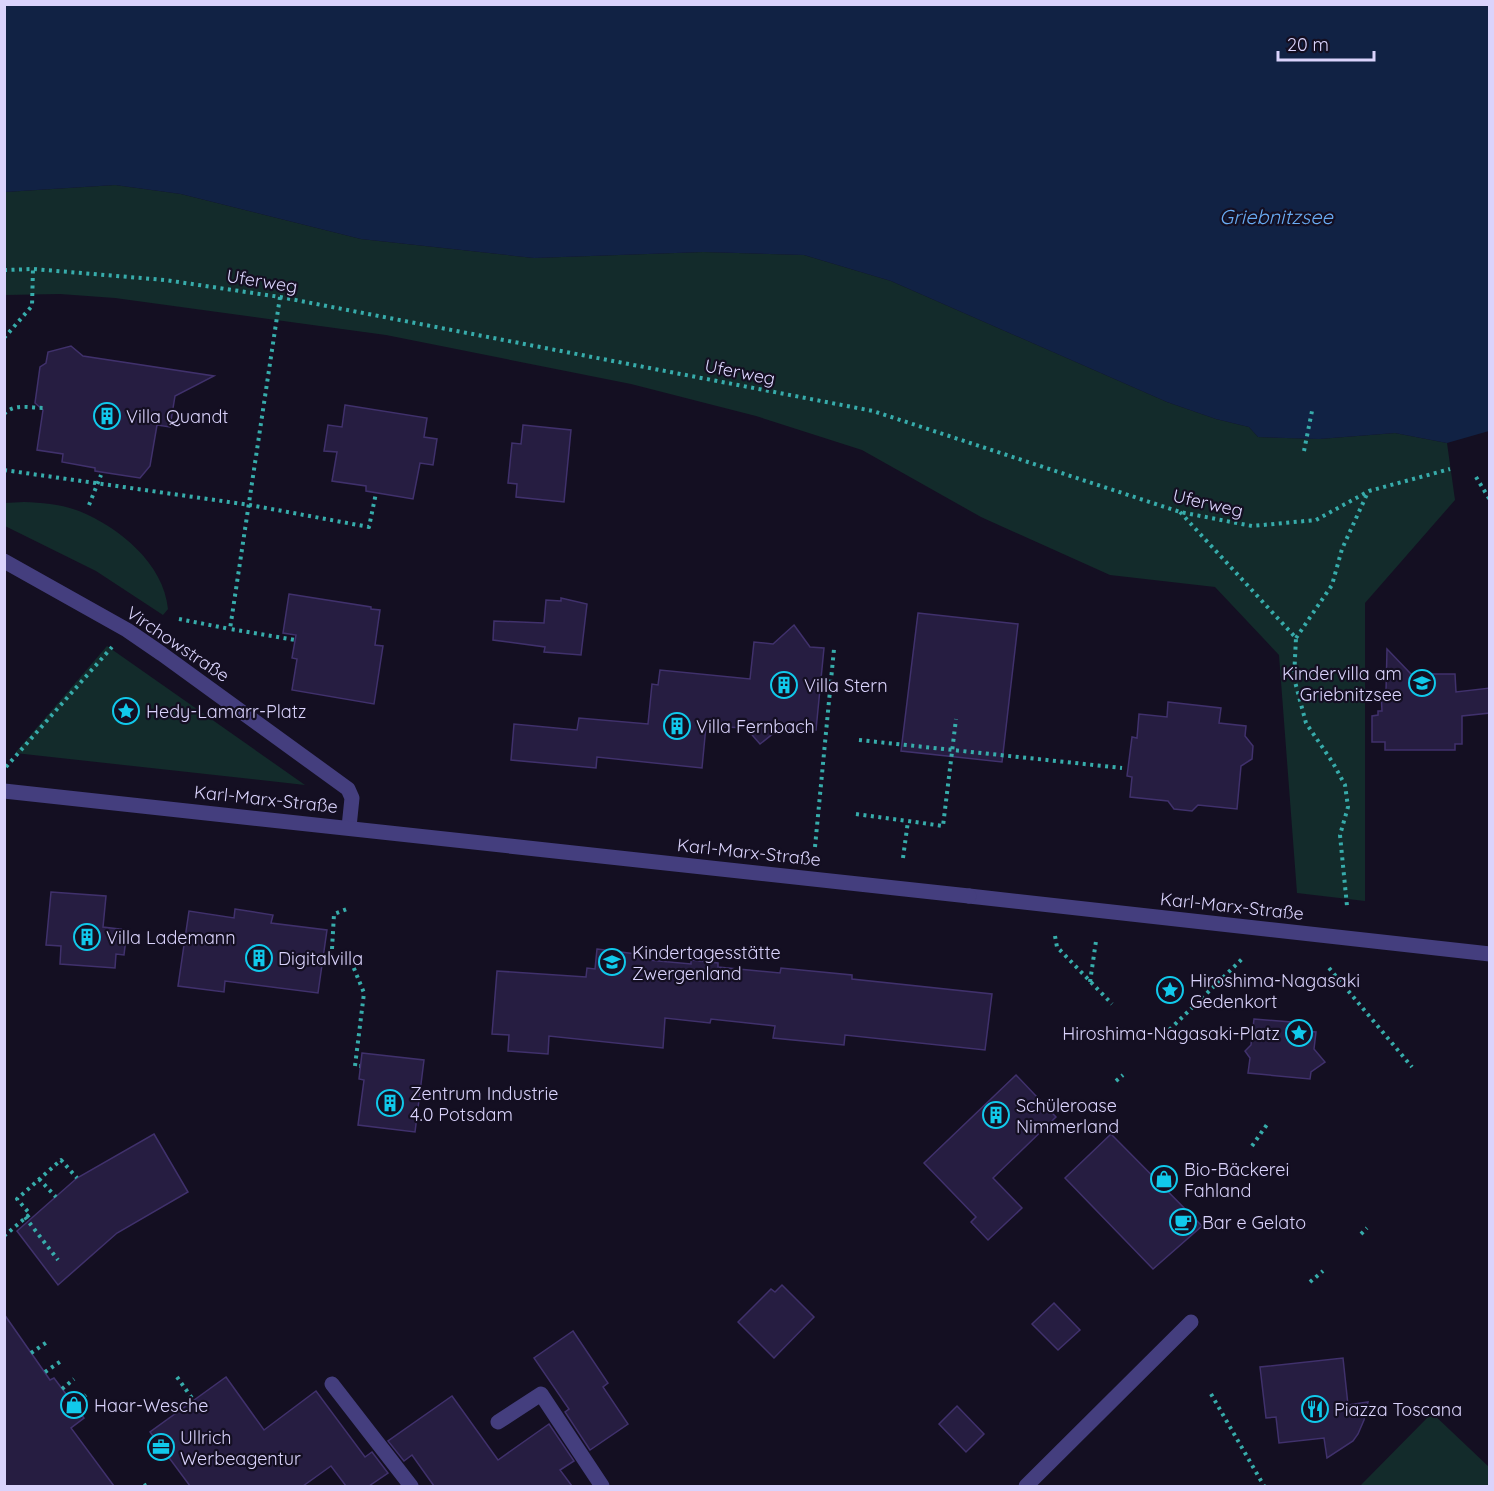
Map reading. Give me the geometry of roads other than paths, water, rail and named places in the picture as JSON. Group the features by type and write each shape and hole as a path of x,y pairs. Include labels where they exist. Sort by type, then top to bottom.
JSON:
{"street":[{"name":"Virchowstraße","path":"4,561 126,630 348,789 352,798 349,827"},
{"name":"Karl-Marx-Straße","path":"4,791 349,827 1490,954"},
{"path":"1026,1486 1191,1322"},
{"path":"332,1384 411,1486"},
{"path":"498,1422 541,1394 602,1486"}],"water":[{"name":"Griebnitzsee","path":"5,4 1489,5 1489,431 1447,443 1395,433 1319,439 1258,437 1249,427 1216,419 1167,402 891,281 804,255 703,252 534,258 361,239 181,194 115,185 5,192"}],"place":[{"name":"Villa Quandt","path":"107,416"},
{"name":"Kindervilla am Griebnitzsee","path":"1422,683"},
{"name":"Villa Stern","path":"784,685"},
{"name":"Hedy-Lamarr-Platz","path":"126,711"},
{"name":"Villa Fernbach","path":"677,726"},
{"name":"Villa Lademann","path":"87,937"},
{"name":"Digitalvilla","path":"259,958"},
{"name":"Kindertagesstätte Zwergenland","path":"612,962"},
{"name":"Hiroshima-Nagasaki Gedenkort","path":"1170,990"},
{"name":"Hiroshima-Nagasaki-Platz","path":"1299,1033"},
{"name":"Zentrum Industrie 4.0 Potsdam","path":"390,1103"},
{"name":"Schüleroase Nimmerland","path":"996,1115"},
{"name":"Bio-Bäckerei Fahland","path":"1164,1179"},
{"name":"Bar e Gelato","path":"1183,1222"},
{"name":"Haar-Wesche","path":"74,1405"},
{"name":"Piazza Toscana","path":"1315,1409"},
{"name":"Ullrich Werbeagentur","path":"161,1447"}]}
